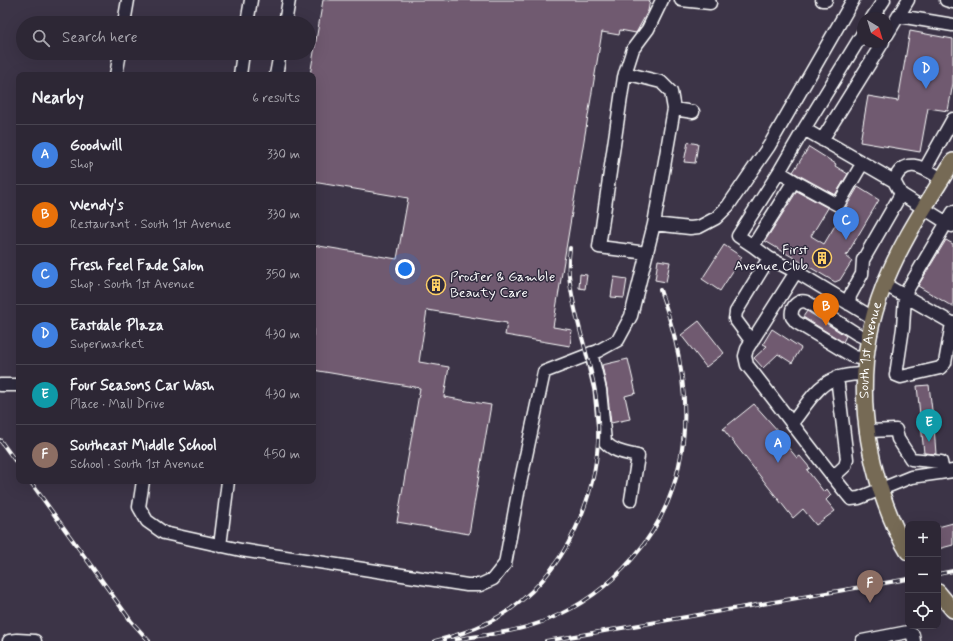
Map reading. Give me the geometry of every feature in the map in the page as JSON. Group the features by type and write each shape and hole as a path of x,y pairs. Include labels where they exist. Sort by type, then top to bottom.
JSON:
{"main road":[{"name":"South 1st Avenue","path":"905,546 880,488 871,459 866,432 864,404 865,359 868,339 884,284 897,256 953,161"},
{"path":"939,593 953,610"}],"street":[{"path":"125,16 128,0"},
{"path":"249,16 251,0"},
{"path":"286,16 289,0"},
{"path":"647,253 599,247 625,73 632,49 648,29 662,0"},
{"path":"681,0 710,3"},
{"path":"654,224 690,228 699,227 716,218 728,206 769,146 853,0"},
{"path":"876,12 884,0"},
{"path":"893,26 908,0"},
{"path":"946,0 953,2"},
{"path":"899,16 953,25"},
{"path":"857,43 779,172 738,236 769,258 796,272 874,318"},
{"path":"822,140 879,48"},
{"path":"117,72 119,60"},
{"path":"240,72 242,60"},
{"path":"277,72 279,60"},
{"path":"143,484 139,507 147,521 164,534 220,546 467,585 480,585 493,579 505,564 518,492 544,372 591,353 618,340 631,316 654,224 674,109 671,92 661,82 625,73"},
{"path":"674,109 693,112"},
{"path":"925,169 953,119"},
{"path":"804,129 862,164 894,181 901,194 924,209 951,220 905,296 903,328 896,370 897,376 943,366 952,324 905,296 884,284"},
{"path":"779,172 838,205 862,164"},
{"path":"894,181 897,173 905,167 918,166 942,180"},
{"path":"753,246 794,181"},
{"path":"850,304 850,296 862,274 863,260 901,194"},
{"path":"752,342 735,319 736,312 769,258"},
{"path":"796,272 752,342 745,356 747,364 793,422 817,457 852,499 859,498 880,488 911,478 948,472 940,462 911,459 898,439 896,430 866,432"},
{"path":"865,359 854,357 796,322 792,317 793,308 797,303 803,301 807,302 868,339"},
{"path":"591,353 600,390 605,442 610,448 616,451 638,456 631,500"},
{"path":"793,422 817,391 828,382 837,377 848,374 864,374"},
{"path":"834,477 845,466 848,459 837,377"},
{"path":"0,385 16,385"},
{"path":"220,546 228,484"},
{"path":"862,641 908,632 913,635 914,641"},
{"path":"9,641 35,641"}],"building":[{"name":"Procter & Gamble Beauty Care","path":"323,0 650,0 648,11 636,33 620,30 619,35 602,32 553,327 572,330 570,346 505,335 507,323 427,310 419,362 449,367 444,397 491,405 469,534 397,522 420,388 316,371 316,246 397,259 408,198 316,183 316,72 311,72 313,60 316,60 316,40"},
{"path":"910,31 953,39 953,83 948,111 928,108 920,152 860,142 868,96 898,101"},
{"path":"688,142 698,144 695,163 684,162"},
{"path":"809,147 836,164 835,166 848,174 835,195 793,172"},
{"path":"858,187 879,200 846,256 852,261 840,280 835,282 765,241 797,191 828,208 811,236 824,244"},
{"path":"946,240 953,244 953,307 918,286"},
{"path":"724,245 742,257 720,291 702,279"},
{"path":"658,260 670,262 666,282 655,280"},
{"path":"580,274 587,275 585,289 579,288"},
{"path":"614,277 627,279 624,298 611,297"},
{"path":"807,311 846,336 843,342 803,317"},
{"path":"699,321 724,353 706,367 681,335"},
{"path":"772,329 801,348 792,363 778,354 763,368 754,358 767,346 763,344"},
{"path":"628,359 636,393 625,396 630,419 611,423 607,389 602,365"},
{"path":"929,385 936,454 924,453 917,386"},
{"path":"754,404 779,432 777,434 797,458 800,456 810,468 807,470 824,492 827,489 831,495 826,500 835,511 816,525 803,509 793,518 723,429"},
{"path":"953,523 953,545 941,548 941,526"}],"railway":[{"path":"435,641 464,633 491,621 508,611 532,591 552,568 569,541 582,513 592,483 597,452 598,421 592,376 571,290 569,275 570,248"},
{"path":"446,641 523,628 547,620 571,609 593,595 614,578 632,559 648,538 662,515 672,491 683,443 684,399 682,376 673,332 660,290"},
{"path":"0,440 16,462"},
{"path":"32,484 131,621 149,641"},
{"path":"941,573 953,571"},
{"path":"546,641 905,580"}],"place":[{"name":"Eastdale Plaza","path":"926,89"},
{"name":"Fresh Feel Fade Salon","path":"846,240"},
{"name":"First Avenue Club","path":"822,258"},
{"name":"Procter & Gamble Beauty Care","path":"436,285"},
{"name":"Wendy's","path":"826,326"},
{"name":"Four Seasons Car Wash","path":"929,442"},
{"name":"Goodwill","path":"778,463"},
{"name":"Southeast Middle School","path":"870,603"}]}
